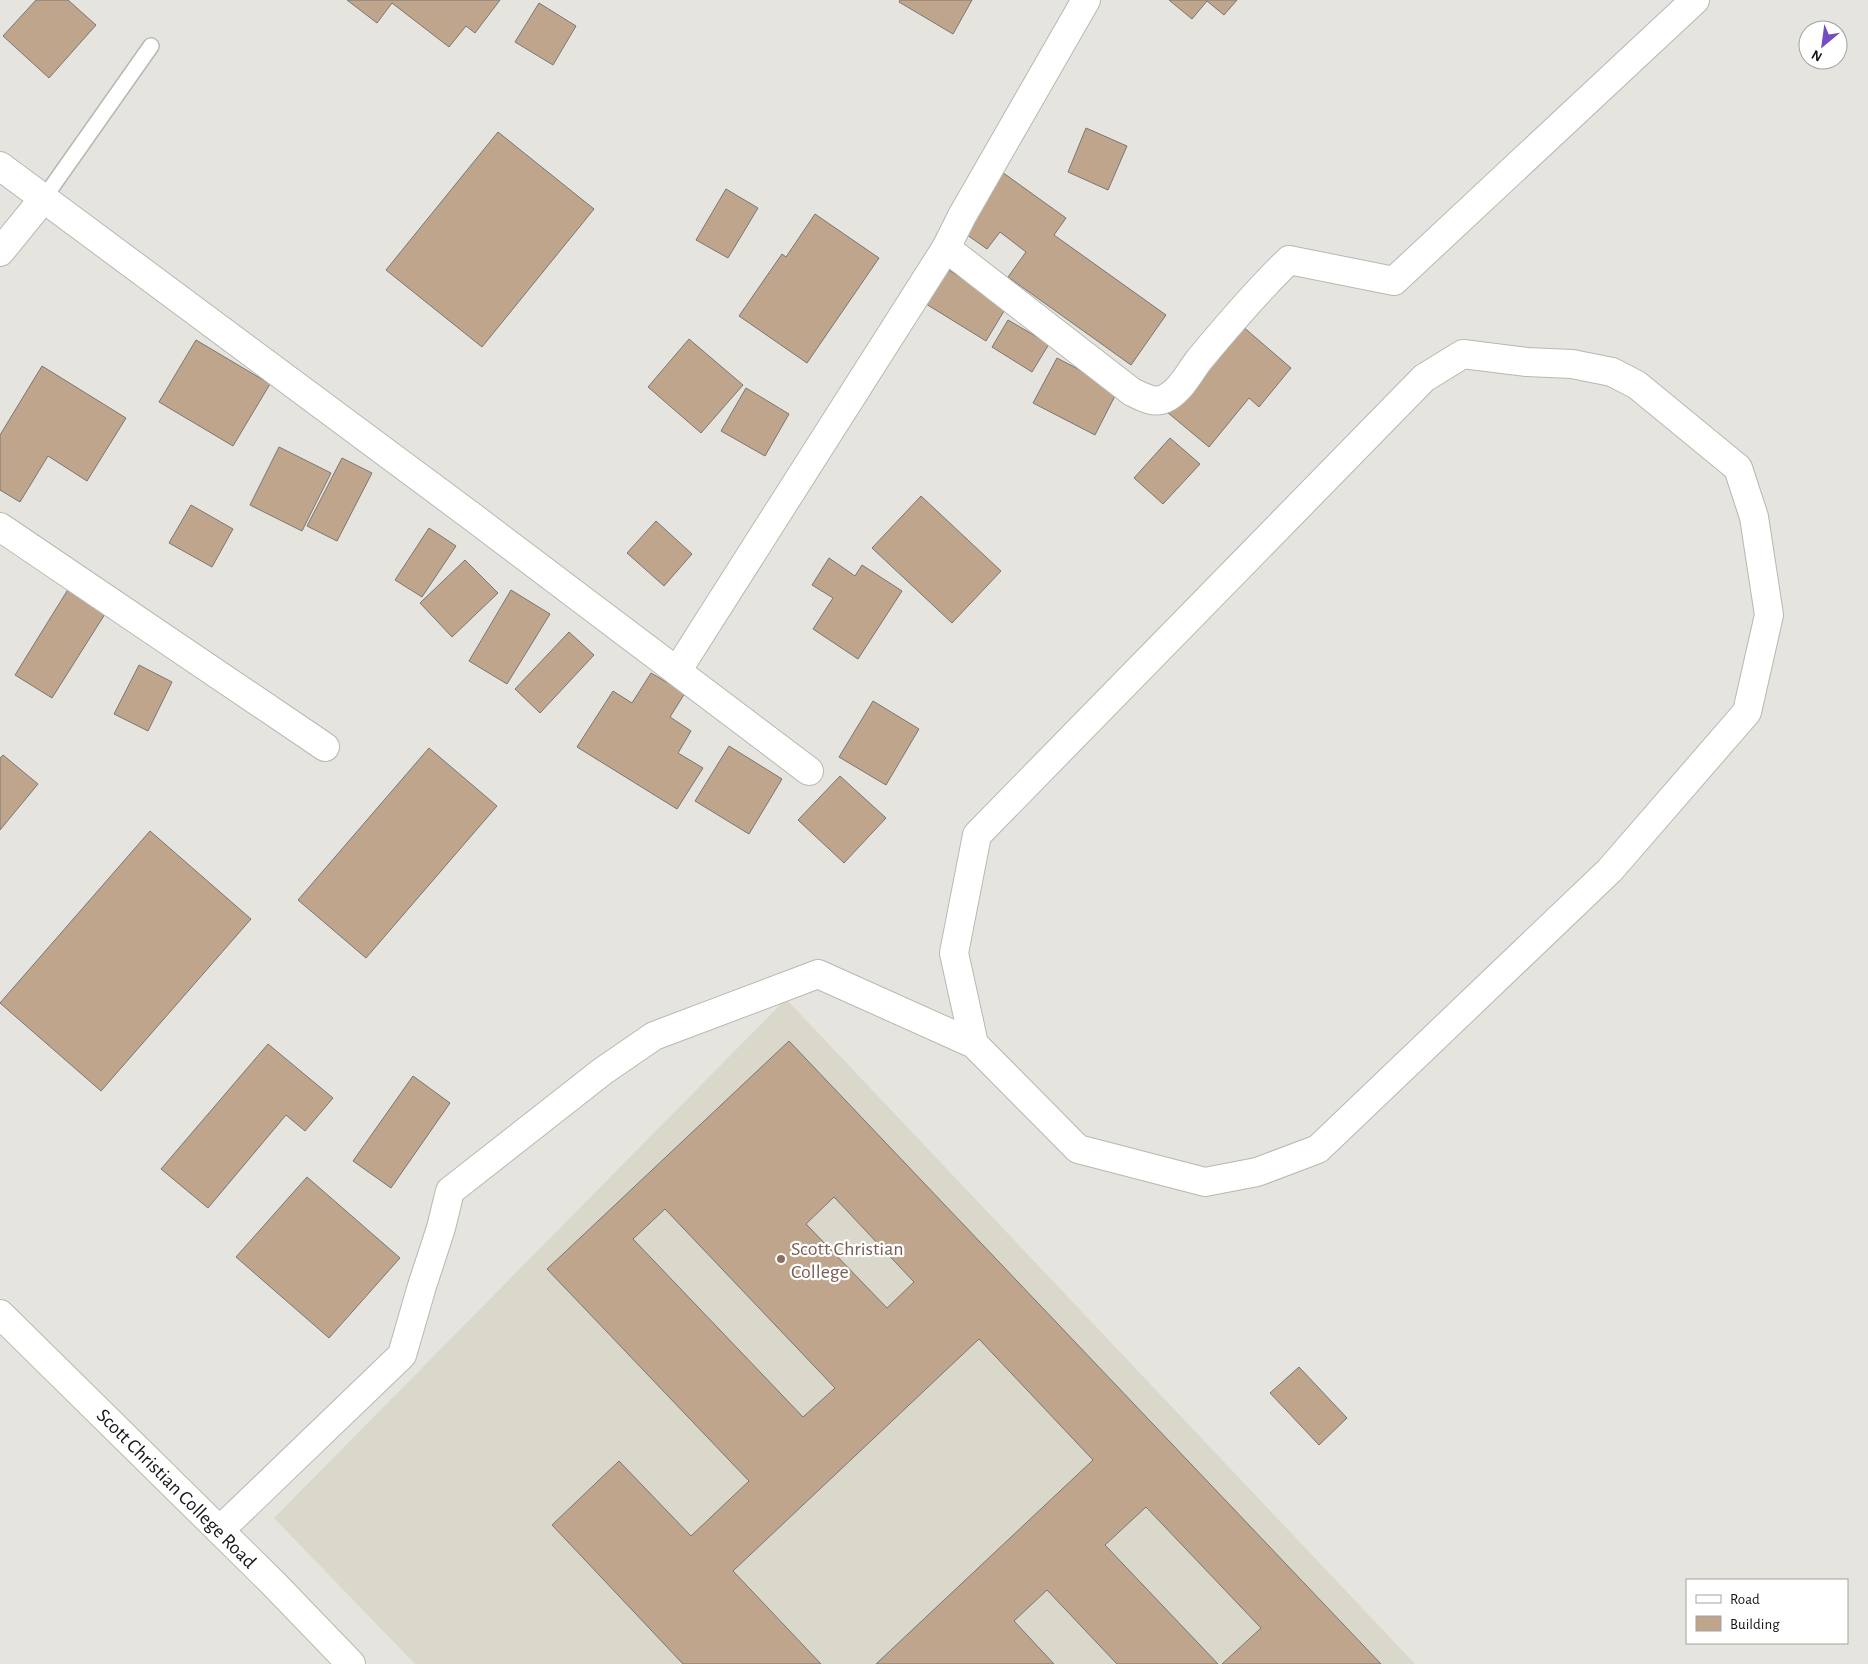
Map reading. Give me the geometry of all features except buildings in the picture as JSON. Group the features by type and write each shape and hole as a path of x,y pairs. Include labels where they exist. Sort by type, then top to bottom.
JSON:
{"street":[{"path":"677,671 946,248 962,216 1086,0"},
{"path":"946,248 1132,392 1149,400 1162,400 1175,393 1210,347 1264,284 1289,260 1394,281 1695,0"},
{"path":"0,166 809,771"},
{"path":"0,252 44,198"},
{"path":"220,1530 402,1355 441,1228 450,1191 603,1071 654,1036 818,974 974,1044 1078,1149 1205,1182 1257,1172 1318,1149 1610,870 1747,712 1769,615 1754,517 1738,468 1637,385 1612,372 1572,364 1527,362 1463,354 1424,378 977,835 954,952 974,1044"},
{"path":"0,528 325,747"},
{"name":"Scott Christian College Road","path":"0,1314 220,1530 351,1664"}],"lane":[{"path":"44,198 151,46"}],"shaded area":[{"name":"Scott Christian College","path":"786,999 1415,1664 415,1664 274,1518"}],"place":[{"name":"Scott Christian College","path":"781,1259"}]}
